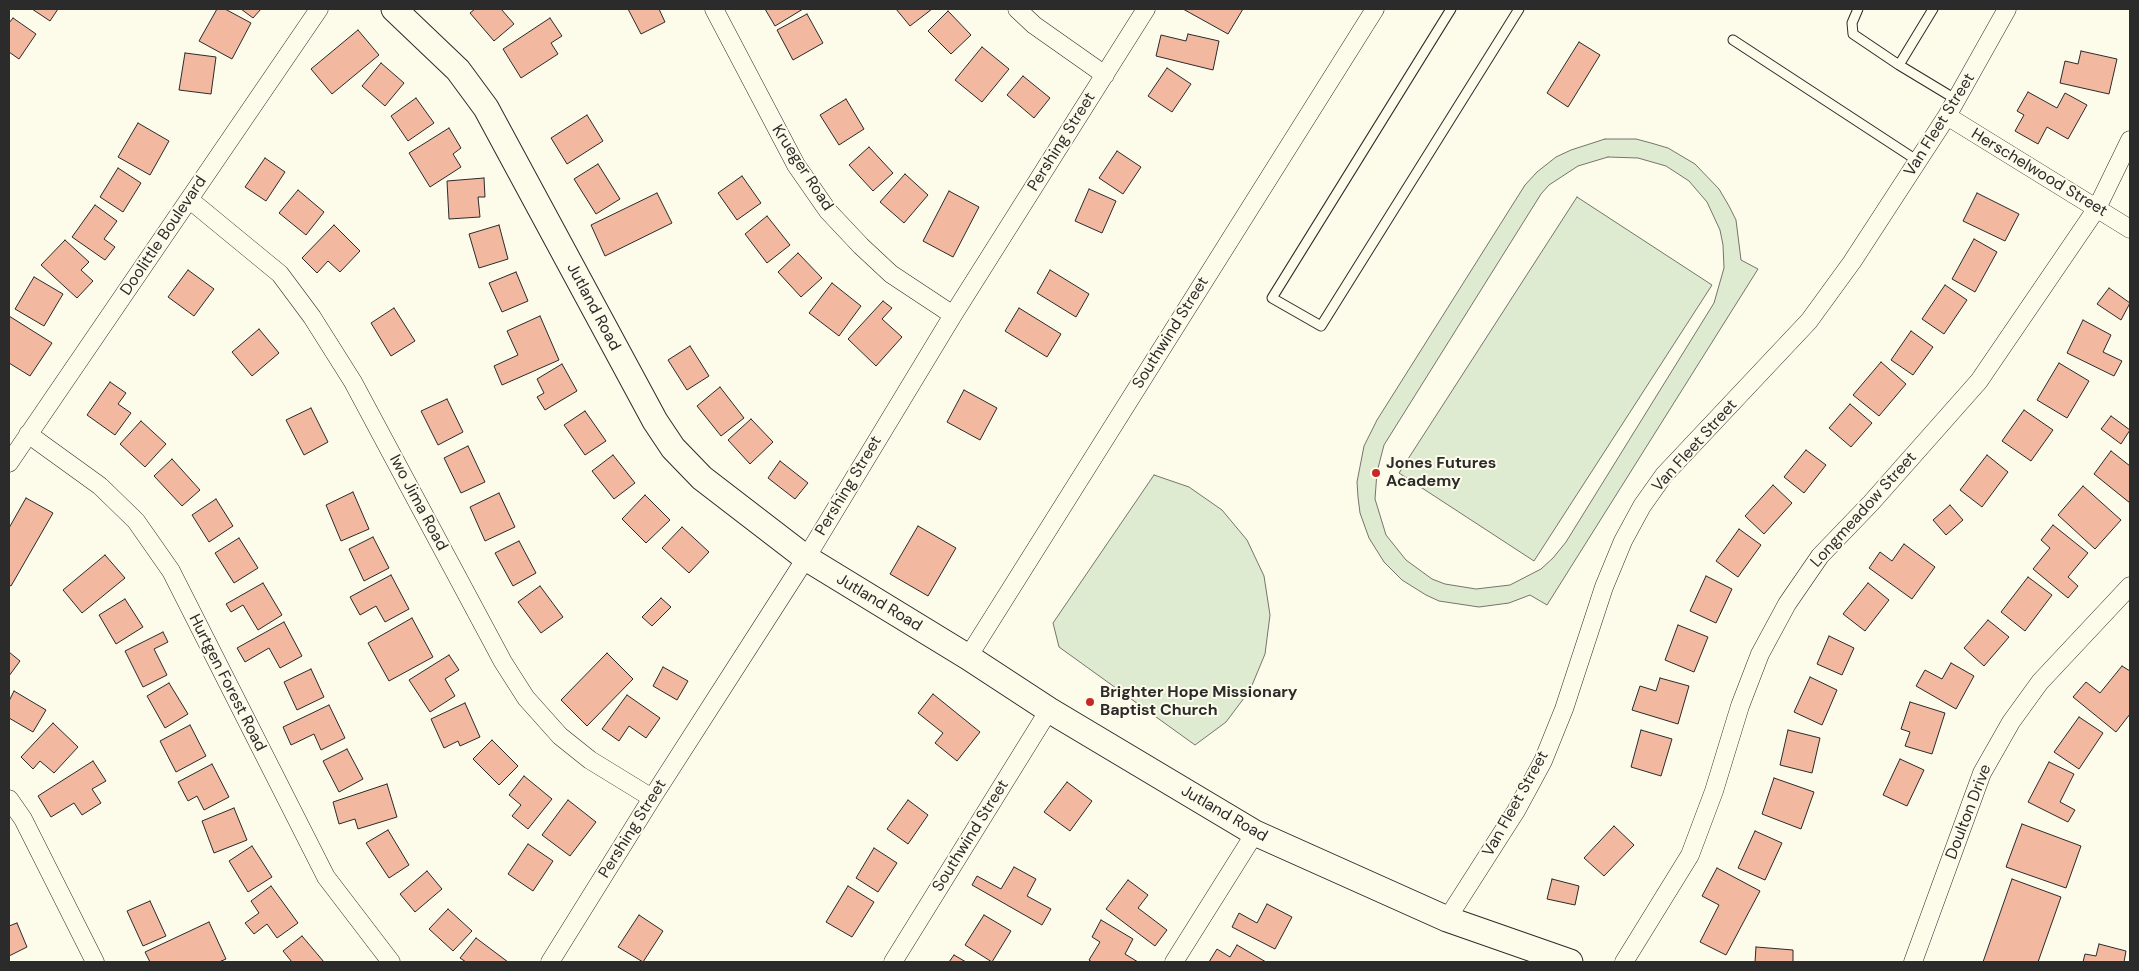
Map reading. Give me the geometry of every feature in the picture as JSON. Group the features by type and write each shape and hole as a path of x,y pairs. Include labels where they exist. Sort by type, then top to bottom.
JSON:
{"street":[{"name":"Doolittle Boulevard","path":"9,463 319,9"},
{"name":"Jutland Road","path":"394,9 458,70 486,108 655,421 673,448 702,478 806,558 968,657 1049,710 1255,834 1447,920 1570,962"},
{"name":"Krueger Road","path":"714,9 796,165 828,211 891,274 953,315"},
{"path":"1016,9 1034,25 1105,75"},
{"name":"Pershing Street","path":"550,962 652,798 806,558 953,315 1146,9"},
{"name":"Southwind Street","path":"968,657 1374,9"},
{"name":"Van Fleet Street","path":"1447,920 1516,811 1543,761 1564,709 1604,587 1622,541 1642,506 1664,476 1809,321 1852,262 1947,116 2007,9"},
{"name":"Herschelwood Street","path":"1947,116 2130,229"},
{"name":"Longmeadow Street","path":"1624,962 1690,855 1714,792 1743,697 1760,654 1787,604 1820,556 1871,503 1979,381 2097,208 2130,140"},
{"name":"Iwo Jima Road","path":"190,200 280,274 312,317 353,382 503,662 526,698 560,736 590,760 652,798"},
{"name":"Hurtgen Forest Road","path":"28,434 100,486 136,521 171,571 326,877 390,962"},
{"name":"Doulton Drive","path":"1913,962 1982,773 2011,722 2040,682 2130,586"},
{"name":"Southwind Street","path":"893,962 1049,710"},
{"path":"9,799 23,819 95,962"},
{"path":"1174,962 1255,834"}],"lane":[{"path":"1451,9 1272,298 1321,326 1519,9"},
{"path":"1858,9 1852,23 1854,34 1899,65 1957,100"},
{"path":"1899,65 1933,9"},
{"path":"1733,40 1918,161"}],"green space":[{"path":"1605,139 1636,139 1668,148 1695,164 1719,189 1736,220 1741,260 1758,269 1547,605 1530,595 1509,603 1479,607 1439,601 1402,580 1384,562 1369,538 1360,513 1357,482 1364,446 1377,420 1525,185 1537,172 1556,157","holes":["1608,157 1638,158 1666,166 1689,181 1707,202 1720,230 1723,245 1724,268 1714,303 1566,542 1553,558 1541,569 1510,585 1476,589 1445,584 1432,579 1406,560 1386,535 1375,499 1377,472 1384,445 1541,194 1549,185 1578,166"]},
{"path":"1577,197 1712,285 1534,561 1399,473"},
{"path":"1154,475 1189,487 1222,510 1247,540 1264,576 1270,615 1265,654 1250,690 1226,722 1195,745 1059,647 1053,623"}],"building":[{"path":"32,9 58,9 50,21"},
{"path":"217,9 225,9 251,23 232,59 199,41"},
{"path":"241,9 261,9 253,18"},
{"path":"475,9 501,9 514,24 494,41 470,13"},
{"path":"628,9 659,9 665,22 641,34"},
{"path":"765,9 803,9 775,26"},
{"path":"896,9 932,9 910,26"},
{"path":"1183,9 1243,9 1228,34"},
{"path":"948,11 971,35 951,54 928,31"},
{"path":"807,14 823,43 793,60 777,30"},
{"path":"13,18 36,34 19,59 9,52 9,23"},
{"path":"550,18 562,36 551,43 558,54 521,78 503,49"},
{"path":"358,30 379,55 332,94 311,69"},
{"path":"1188,34 1219,41 1213,70 1156,56 1161,35 1186,41"},
{"path":"1579,42 1600,55 1568,107 1547,93"},
{"path":"982,47 1009,69 982,102 955,80"},
{"path":"2081,51 2117,59 2109,94 2060,83 2065,61 2078,64"},
{"path":"185,53 216,57 211,94 179,90"},
{"path":"381,63 404,83 385,106 362,86"},
{"path":"1167,68 1191,84 1172,112 1148,96"},
{"path":"1023,76 1050,98 1034,118 1007,95"},
{"path":"2028,92 2057,108 2065,93 2087,105 2068,139 2047,127 2038,144 2015,131 2024,115 2017,111"},
{"path":"416,98 434,123 408,141 391,116"},
{"path":"846,99 864,129 839,145 820,115"},
{"path":"587,115 603,141 567,164 551,138"},
{"path":"138,123 169,141 150,175 118,157"},
{"path":"449,128 461,148 453,154 461,167 430,187 409,153"},
{"path":"869,147 893,173 873,191 849,165"},
{"path":"1117,151 1141,167 1123,194 1099,178"},
{"path":"265,158 285,172 266,201 245,187"},
{"path":"598,164 620,199 596,214 574,179"},
{"path":"118,168 141,183 123,212 100,197"},
{"path":"905,174 928,195 904,223 880,202"},
{"path":"742,176 761,203 737,220 718,193"},
{"path":"484,178 485,197 478,197 480,217 449,219 447,181"},
{"path":"1089,189 1116,201 1102,233 1075,221"},
{"path":"298,190 324,212 306,235 279,213"},
{"path":"949,191 979,207 953,257 923,241"},
{"path":"657,193 672,223 605,256 591,225"},
{"path":"1977,193 2019,214 2005,241 1963,221"},
{"path":"95,205 117,221 104,239 115,247 105,260 72,237"},
{"path":"767,216 790,245 767,263 745,234"},
{"path":"334,225 360,251 340,272 328,261 317,273 302,258"},
{"path":"499,225 508,259 479,268 469,234"},
{"path":"1974,239 1997,252 1975,292 1952,279"},
{"path":"65,240 89,262 81,270 93,281 77,298 41,265"},
{"path":"798,253 822,278 801,297 778,272"},
{"path":"188,270 214,289 194,316 168,297"},
{"path":"1050,270 1089,294 1076,317 1037,293"},
{"path":"516,272 528,301 502,312 489,283"},
{"path":"34,277 63,294 44,326 15,309"},
{"path":"832,283 861,306 839,336 809,313"},
{"path":"1945,285 1967,300 1944,334 1922,319"},
{"path":"2109,288 2130,303 2121,320 2097,304"},
{"path":"883,301 892,308 882,319 902,337 876,366 848,339"},
{"path":"394,308 415,341 391,356 371,323"},
{"path":"1019,308 1061,334 1047,357 1005,331"},
{"path":"9,316 52,343 30,376 9,363"},
{"path":"540,316 559,360 502,385 494,366 518,355 507,331"},
{"path":"2083,320 2111,335 2103,352 2122,361 2114,376 2067,353"},
{"path":"259,329 279,353 252,376 232,352"},
{"path":"1911,331 1933,347 1913,375 1891,360"},
{"path":"690,346 709,376 687,390 668,360"},
{"path":"1881,362 1906,384 1879,416 1853,395"},
{"path":"2059,363 2089,381 2067,418 2037,400"},
{"path":"562,364 577,391 545,410 537,397 544,393 537,379"},
{"path":"110,382 126,393 118,404 131,413 115,435 87,415"},
{"path":"720,387 744,418 721,436 697,406"},
{"path":"964,390 997,408 980,440 947,422"},
{"path":"447,399 463,432 438,445 421,411"},
{"path":"1850,404 1872,423 1851,447 1829,428"},
{"path":"311,408 328,442 304,455 286,420"},
{"path":"2024,410 2053,430 2031,461 2002,441"},
{"path":"585,411 606,441 585,455 564,425"},
{"path":"2111,416 2130,430 2121,444 2101,429"},
{"path":"751,419 773,442 750,464 728,440"},
{"path":"141,421 166,444 145,467 120,444"},
{"path":"468,446 485,482 461,493 444,458"},
{"path":"1806,450 1826,465 1804,493 1784,477"},
{"path":"2111,451 2130,466 2130,503 2094,474"},
{"path":"613,455 635,483 614,499 592,471"},
{"path":"1987,455 2008,472 1982,507 1960,490"},
{"path":"172,459 200,490 182,506 154,476"},
{"path":"780,461 808,483 795,499 768,478"},
{"path":"1773,485 1792,503 1764,534 1745,516"},
{"path":"2083,486 2121,520 2095,549 2058,515"},
{"path":"353,492 369,529 341,541 326,505"},
{"path":"499,493 515,527 485,541 470,507"},
{"path":"645,495 670,520 646,543 622,519"},
{"path":"26,498 53,513 11,586 9,585 9,528"},
{"path":"216,499 233,526 209,542 192,515"},
{"path":"1950,505 1963,520 1946,535 1933,520"},
{"path":"2053,525 2088,553 2068,577 2078,586 2068,598 2033,569 2050,548 2041,540"},
{"path":"918,526 956,548 928,596 890,574"},
{"path":"682,527 709,552 689,573 662,548"},
{"path":"1739,529 1761,545 1738,577 1716,561"},
{"path":"373,537 389,568 364,581 349,549"},
{"path":"239,538 258,568 234,583 215,553"},
{"path":"519,541 536,573 513,586 495,553"},
{"path":"1904,544 1935,567 1912,599 1869,568 1880,552 1892,561"},
{"path":"105,555 125,578 82,613 63,590"},
{"path":"391,575 409,609 385,622 376,606 360,615 350,597"},
{"path":"1706,576 1732,589 1716,623 1690,611"},
{"path":"2028,577 2052,595 2025,631 2001,612"},
{"path":"263,583 282,615 258,630 243,605 231,612 226,604"},
{"path":"1868,583 1889,600 1865,631 1843,614"},
{"path":"540,586 563,617 541,633 518,602"},
{"path":"661,598 671,607 652,626 642,617"},
{"path":"125,599 143,627 116,644 99,615"},
{"path":"412,618 433,657 389,681 368,643"},
{"path":"1988,620 2009,637 1984,666 1964,648"},
{"path":"284,622 302,656 280,668 269,648 245,662 237,648"},
{"path":"1678,625 1708,637 1694,672 1665,660"},
{"path":"163,632 168,642 154,649 167,675 143,687 125,651"},
{"path":"1829,636 1854,648 1842,675 1817,664"},
{"path":"9,652 20,661 9,676"},
{"path":"607,653 633,679 587,726 561,700"},
{"path":"449,655 459,670 445,679 455,696 430,712 409,680"},
{"path":"1951,663 1974,676 1956,709 1916,686 1925,670 1942,679"},
{"path":"2122,666 2130,671 2130,714 2116,732 2073,697 2086,682 2100,693"},
{"path":"663,667 688,681 677,700 653,686"},
{"path":"311,669 324,697 297,710 284,682"},
{"path":"1810,677 1837,690 1822,725 1794,712"},
{"path":"1660,678 1689,686 1678,724 1632,710 1640,686 1656,691"},
{"path":"169,683 188,714 165,728 147,696"},
{"path":"14,691 46,710 33,732 9,718 9,701"},
{"path":"933,694 980,732 957,761 935,743 943,733 918,713"},
{"path":"627,695 660,718 646,738 629,726 619,741 602,729"},
{"path":"1910,702 1945,713 1932,754 1905,746 1910,732 1901,729"},
{"path":"465,703 480,737 460,746 458,741 444,748 431,719"},
{"path":"329,705 345,738 321,750 314,734 291,745 283,727"},
{"path":"2079,717 2103,733 2079,769 2054,752"},
{"path":"53,723 78,747 54,773 40,761 33,769 21,757"},
{"path":"190,725 206,756 176,772 160,741"},
{"path":"1641,730 1672,739 1661,776 1631,767"},
{"path":"1788,730 1820,738 1812,773 1780,765"},
{"path":"492,740 518,766 499,785 473,759"},
{"path":"347,749 363,779 339,792 323,761"},
{"path":"1900,759 1924,770 1907,806 1883,795"},
{"path":"93,761 106,781 92,789 101,803 82,815 74,803 51,817 38,796"},
{"path":"2049,762 2074,774 2060,802 2075,810 2068,822 2028,802"},
{"path":"212,764 229,797 204,810 197,796 188,801 178,782"},
{"path":"524,776 552,799 528,829 512,816 521,805 509,795"},
{"path":"1774,778 1814,792 1801,829 1762,814"},
{"path":"1067,782 1092,801 1070,831 1044,812"},
{"path":"387,784 397,817 358,829 355,819 339,824 333,802"},
{"path":"568,800 596,822 570,856 542,835"},
{"path":"908,800 928,815 908,844 887,829"},
{"path":"234,808 247,840 214,853 202,821"},
{"path":"2022,824 2081,846 2066,888 2006,867"},
{"path":"1614,826 1634,845 1604,876 1584,858"},
{"path":"388,830 409,865 389,878 366,843"},
{"path":"1755,831 1782,843 1765,880 1738,868"},
{"path":"528,844 553,861 533,891 508,874"},
{"path":"252,846 272,877 248,892 229,861"},
{"path":"874,848 897,863 878,892 856,878"},
{"path":"1014,867 1036,879 1027,896 1051,909 1042,925 972,885 977,876 1001,889"},
{"path":"1717,868 1760,891 1726,955 1700,942 1719,905 1702,896"},
{"path":"427,871 442,889 415,912 400,894"},
{"path":"1552,879 1579,886 1575,905 1547,899"},
{"path":"2012,879 2061,897 2038,962 1983,962"},
{"path":"1128,880 1148,895 1138,908 1167,930 1155,946 1106,909"},
{"path":"271,886 298,923 277,938 267,924 254,934 245,923 259,913 251,901"},
{"path":"848,886 874,902 852,937 826,922"},
{"path":"150,901 166,936 143,946 127,911"},
{"path":"1267,904 1292,917 1275,949 1232,927 1239,913 1257,923"},
{"path":"448,909 472,931 453,951 429,929"},
{"path":"639,915 663,931 643,962 618,947"},
{"path":"984,915 1011,931 992,962 965,945"},
{"path":"1101,920 1133,939 1125,954 1138,962 1092,962 1089,960 1100,942 1092,937"},
{"path":"209,922 226,959 219,962 150,962 145,952"},
{"path":"17,923 27,947 9,956 9,926"},
{"path":"302,936 324,962 292,962 283,951"},
{"path":"476,938 508,962 466,962 460,958"},
{"path":"2099,944 2126,951 2124,962 2083,962 2085,954 2096,956"},
{"path":"1237,945 1266,962 1209,962 1217,949 1230,957"},
{"path":"1756,947 1793,950 1793,962 1755,962"},
{"path":"954,955 966,962 949,962"}],"place":[{"name":"Jones Futures Academy","path":"1376,473"},
{"name":"Brighter Hope Missionary Baptist Church","path":"1090,702"}]}
